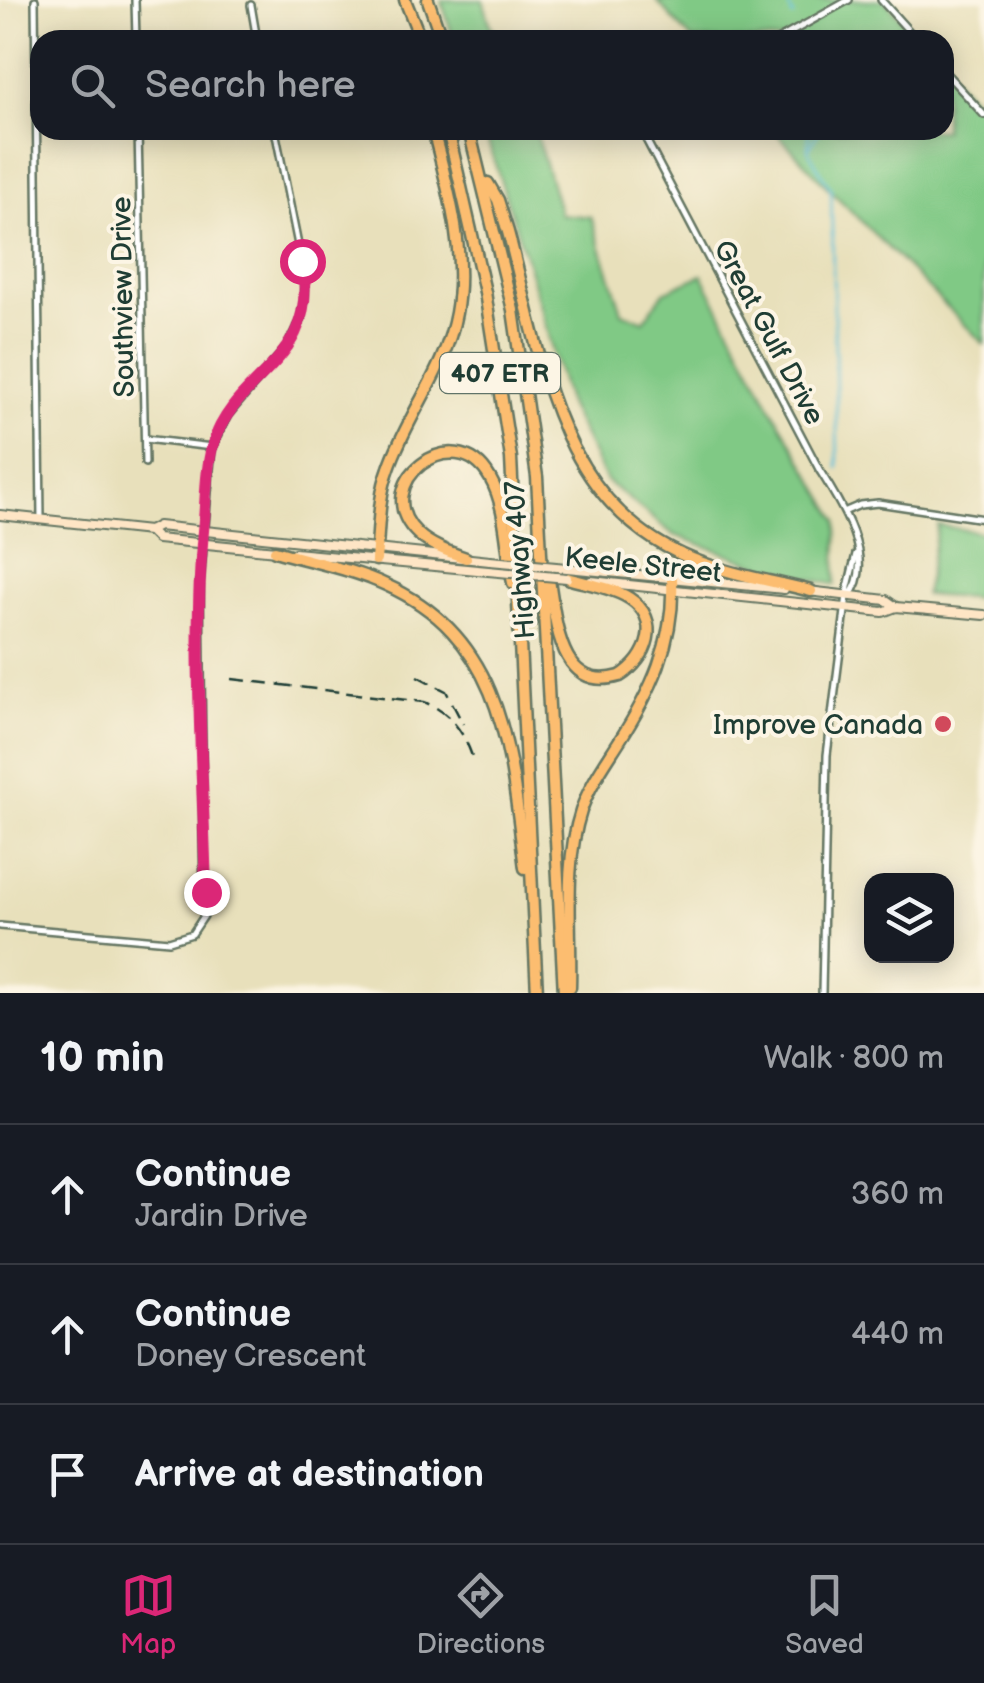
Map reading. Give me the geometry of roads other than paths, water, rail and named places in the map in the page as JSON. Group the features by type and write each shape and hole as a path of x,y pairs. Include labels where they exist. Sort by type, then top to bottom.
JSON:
{"highway":[{"path":"405,0 417,30"},
{"path":"428,0 438,30"},
{"path":"376,554 387,472 438,366 456,313 460,280 458,246 435,140"},
{"name":"Highway 407","path":"450,140 485,292 504,401 514,490 537,993"},
{"name":"Highway 407","path":"472,140 523,366 542,542 567,993"},
{"path":"482,176 498,200 566,436 585,473 614,508 652,537 692,559 811,591"},
{"path":"466,558 426,540 406,518 402,502 405,484 414,468 426,458 462,455 476,462 492,480 520,620"},
{"path":"542,542 564,652 584,675 601,680 620,676 646,652 649,635 644,614 626,596 567,573"},
{"path":"275,552 388,586 422,606 444,625 477,664 498,704 512,768 534,930"},
{"path":"567,993 576,829 589,792 660,667 672,584"}],"main road":[{"name":"Keele Street","path":"0,515 150,530 158,526 203,530 376,554 672,584 883,612 896,608 984,615"},
{"name":"Keele Street","path":"150,530 157,538 275,552 466,558 489,566"},
{"name":"Keele Street","path":"672,584 811,591 886,600 896,608"}],"street":[{"path":"35,0 35,30"},
{"path":"135,0 136,30"},
{"path":"795,30 849,0"},
{"path":"881,0 908,30"},
{"path":"250,5 255,30"},
{"path":"954,81 984,115"},
{"path":"37,140 41,519"},
{"name":"Southview Drive","path":"138,140 145,463"},
{"path":"0,926 169,942 186,937 202,922 206,892 201,543 212,447 228,415 288,348 301,318 305,294 277,140"},
{"name":"Great Gulf Drive","path":"646,140 815,462 846,512 856,554 848,587 827,756 822,993"},
{"path":"145,439 212,447"},
{"path":"846,512 878,503 984,520"}],"waterway":[{"path":"786,0 793,16"},
{"path":"808,140 808,150 831,190 838,468"},
{"path":"809,148 814,140"}],"railway":[{"path":"417,676 446,691 463,724"},
{"path":"232,679 424,702 456,726 474,762"}],"place":[{"name":"Improve Canada","path":"943,724"}]}
